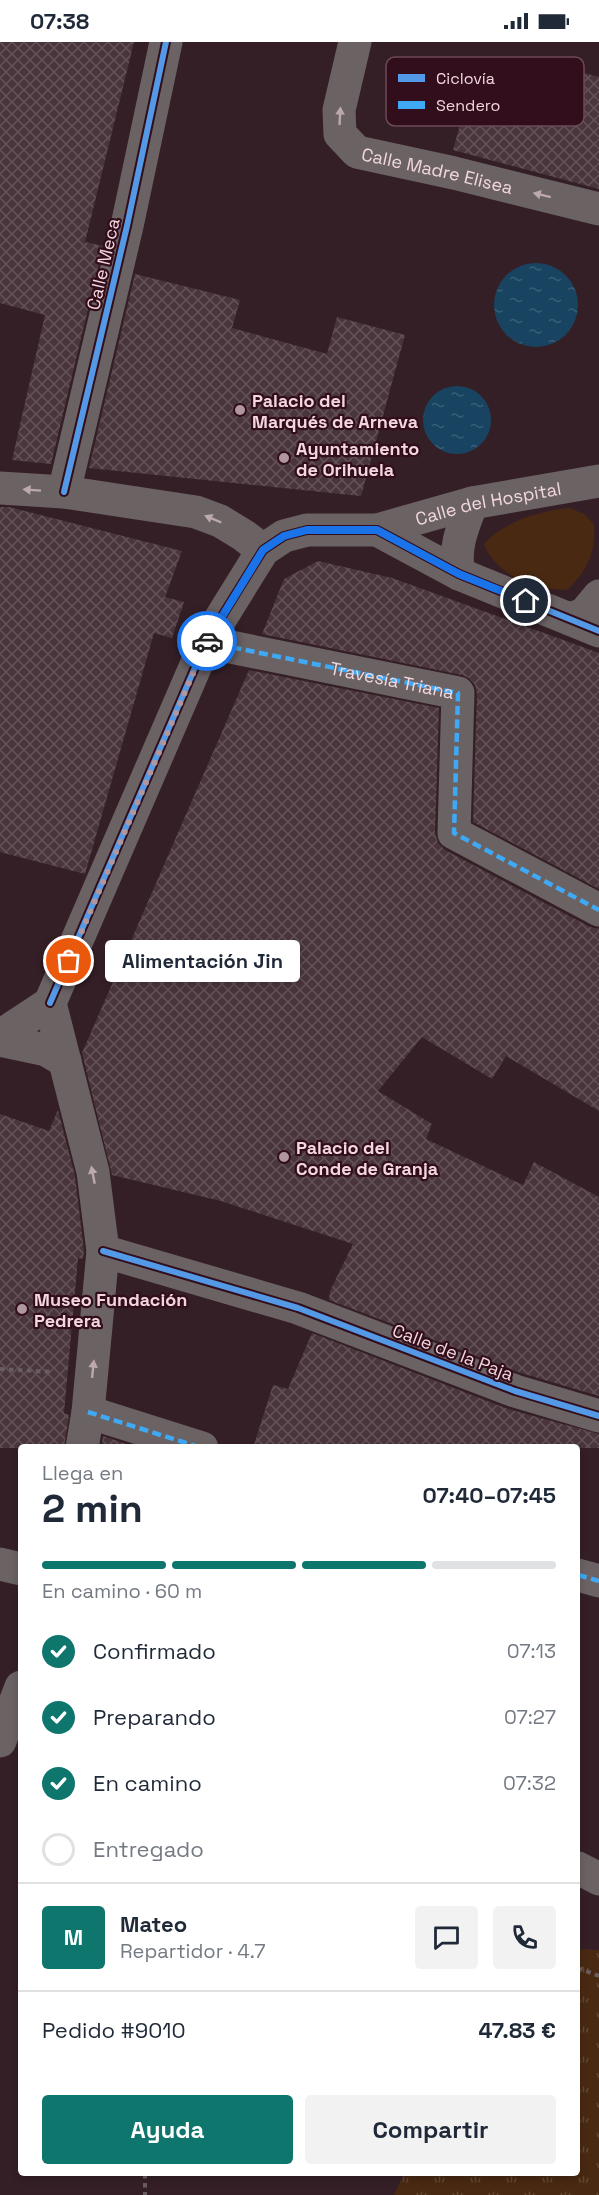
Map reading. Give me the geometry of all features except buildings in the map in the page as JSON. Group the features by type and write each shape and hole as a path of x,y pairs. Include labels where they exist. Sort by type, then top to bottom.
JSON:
{"street":[{"name":"Calle Meca","path":"64,492 127,226 166,42"},
{"name":"Calle Madre Elisea","path":"355,42 339,110 340,134 357,152 599,209"},
{"name":"Calle del Hospital","path":"377,530 472,503 599,481"},
{"path":"0,488 64,492 196,512 228,526 263,550"},
{"path":"459,574 457,564 459,536 472,503"},
{"path":"0,1038 50,1003 206,642 263,550 284,536 307,530 377,530 459,574 585,625 584,614 599,597"},
{"name":"Travesía Triana","path":"206,642 458,693 454,833 599,910"},
{"path":"50,1003 93,1172 103,1251 88,1412 83,1444"},
{"path":"0,1038 46,1050 65,1061"},
{"name":"Calle de la Paja","path":"103,1251 298,1308 515,1391 599,1416"},
{"path":"88,1412 189,1444"},
{"path":"0,1564 18,1568"},
{"path":"580,1576 599,1581"},
{"path":"0,1741 18,1695"},
{"path":"580,1870 599,1879"}],"path":[{"path":"0,1369 92,1373"},
{"path":"580,1969 599,1976"},
{"path":"145,2176 145,2195"}],"green space":[{"path":"570,508 584,514 594,524 594,543 585,568 567,590 542,588 522,581 499,566 487,552 484,544 501,529 512,523 535,514"},
{"path":"580,1949 599,1950 599,2195 394,2195 403,2176 580,2176"}],"water":[{"path":"536,263 552,266 566,275 575,289 578,305 575,321 566,335 552,344 536,347 520,344 506,335 497,321 494,305 497,289 506,275 520,266"},
{"path":"457,386 470,389 481,396 488,407 491,420 488,433 481,444 470,451 457,454 444,451 433,444 426,433 423,420 426,407 433,396 444,389"}],"marked path":[{"path":"206,642 458,693 454,833 599,910"},
{"path":"88,1412 189,1444"},
{"path":"580,1576 599,1581"}],"cycle path":[{"path":"64,492 127,226 166,42"},
{"path":"50,1003 206,642 263,550 284,536 307,530 377,530 459,574 599,631"},
{"path":"103,1251 298,1308 515,1391 599,1416"}],"way so far":[{"path":"69,961 207,641"}],"place":[{"name":"Palacio del Marqués de Arneva","path":"240,410"},
{"name":"Ayuntamiento de Orihuela","path":"284,458"},
{"name":"Alimentación Jin","path":"69,961"},
{"name":"Palacio del Conde de Granja","path":"284,1157"},
{"name":"Museo Fundación Pedrera","path":"22,1309"}],"route":[{"path":"207,641 263,550 284,536 307,530 377,530 459,574 526,601"}]}
